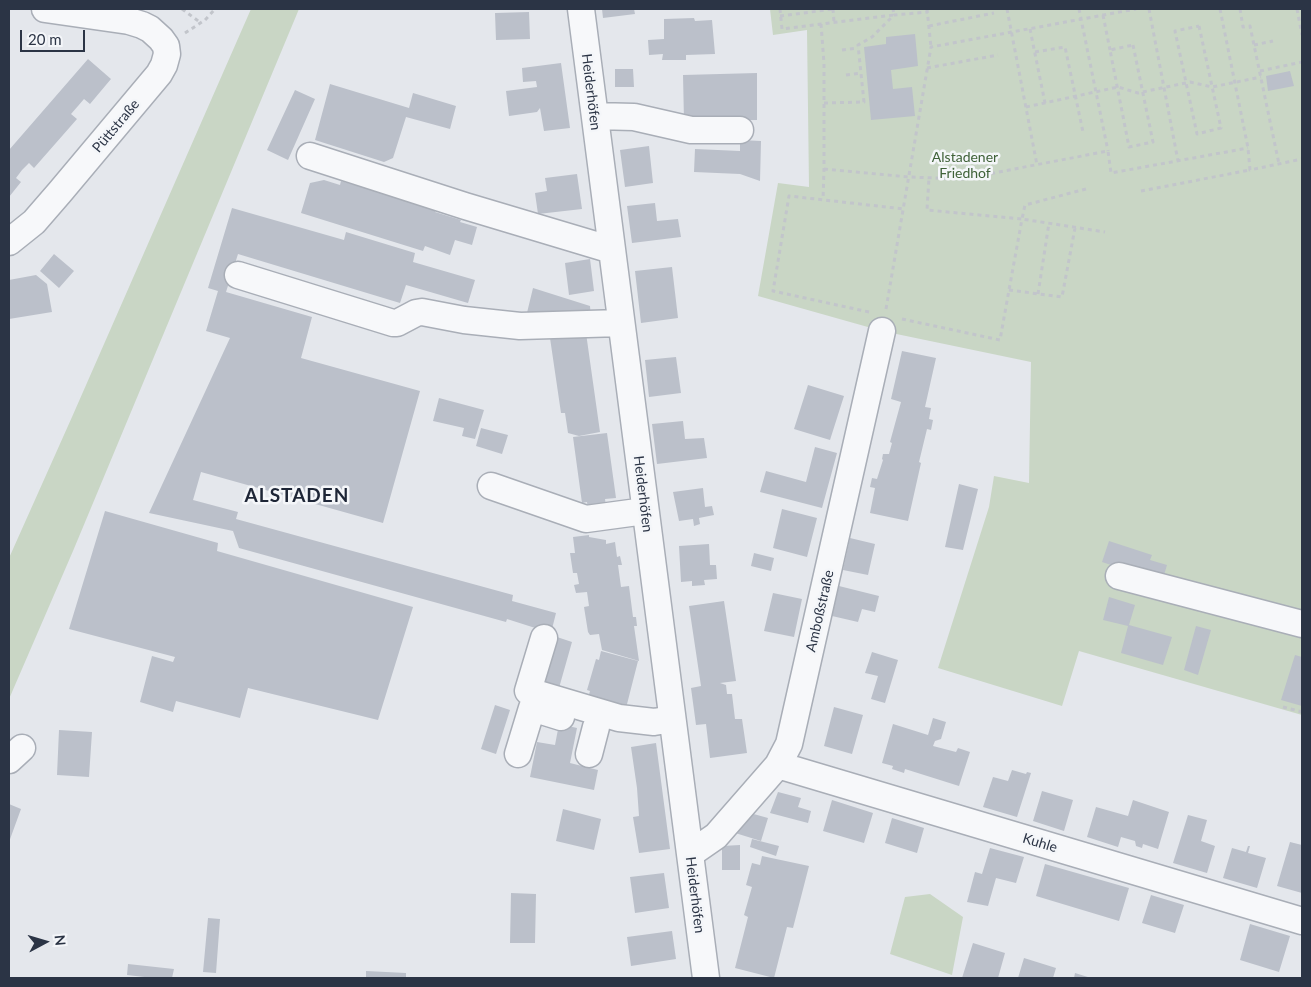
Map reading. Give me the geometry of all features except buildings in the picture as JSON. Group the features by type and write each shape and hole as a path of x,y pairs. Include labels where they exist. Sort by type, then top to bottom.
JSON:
{"street":[{"path":"45,9 137,24 150,29 166,46"},
{"name":"Heiderhöfen","path":"581,9 706,978"},
{"name":"Püttstraße","path":"9,242 34,222 159,74 167,54 166,46"},
{"path":"594,116 634,117 690,130 740,130"},
{"path":"310,156 612,250"},
{"path":"238,275 393,323 422,312 464,320 520,326 621,324"},
{"name":"Amboßstraße","path":"690,854 716,836 778,765 787,749 794,724 869,360 883,324"},
{"path":"490,486 586,519 645,511"},
{"path":"1119,576 1302,624"},
{"path":"544,638 528,691 619,718 673,726"},
{"path":"518,754 532,708 624,736 645,737 673,726"},
{"path":"589,754 596,727"},
{"name":"Kuhle","path":"778,765 1302,921"}],"path":[{"path":"182,9 201,23"},
{"path":"166,46 201,23 215,9"},
{"path":"780,9 782,29 894,16 928,10 931,47 883,324"},
{"path":"780,16 833,9 834,22"},
{"path":"893,9 894,16"},
{"path":"1007,9 1037,165"},
{"path":"1079,9 1111,173 1248,148"},
{"path":"931,47 1136,9"},
{"path":"1148,9 1178,161"},
{"path":"1220,9 1248,148 1250,170"},
{"path":"1240,9 1243,27 1250,26 1279,164"},
{"path":"1297,9 1302,35"},
{"path":"929,26 994,13"},
{"path":"1103,15 1129,147 1153,142 1133,45 1110,50"},
{"path":"824,103 864,102 858,45 872,37 894,16"},
{"path":"821,24 824,63 823,200"},
{"path":"1199,26 1212,87 1221,128 1197,134 1175,31 1199,26"},
{"path":"1030,29 1045,103"},
{"path":"1254,45 1273,41"},
{"path":"1035,52 1065,46 1083,132"},
{"path":"842,50 858,48"},
{"path":"927,68 998,55"},
{"path":"1260,72 1302,62"},
{"path":"846,75 861,73"},
{"path":"1026,107 1118,88 1138,93 1190,82 1212,87 1261,77"},
{"path":"824,170 962,179 1108,151"},
{"path":"1141,191 1302,158"},
{"path":"929,178 927,210 1022,219 1105,232"},
{"path":"904,209 789,196 773,291 883,324 1000,340 1025,205 1086,189"},
{"path":"1038,294 1049,223"},
{"path":"1009,290 1062,297 1075,227"},
{"path":"1283,707 1302,712"}],"green space":[{"path":"251,9 299,9 73,551 9,699 9,558"},
{"name":"Alstadener Friedhof","path":"770,9 1302,9 1302,715 1079,651 1062,706 938,668 989,507 994,476 1029,483 1031,362 882,331 758,296 778,183 809,187 807,30 773,35"},
{"path":"930,894 963,917 952,975 890,954 905,897"}],"district":[{"name":"ALSTADEN","path":"297,496"}]}
